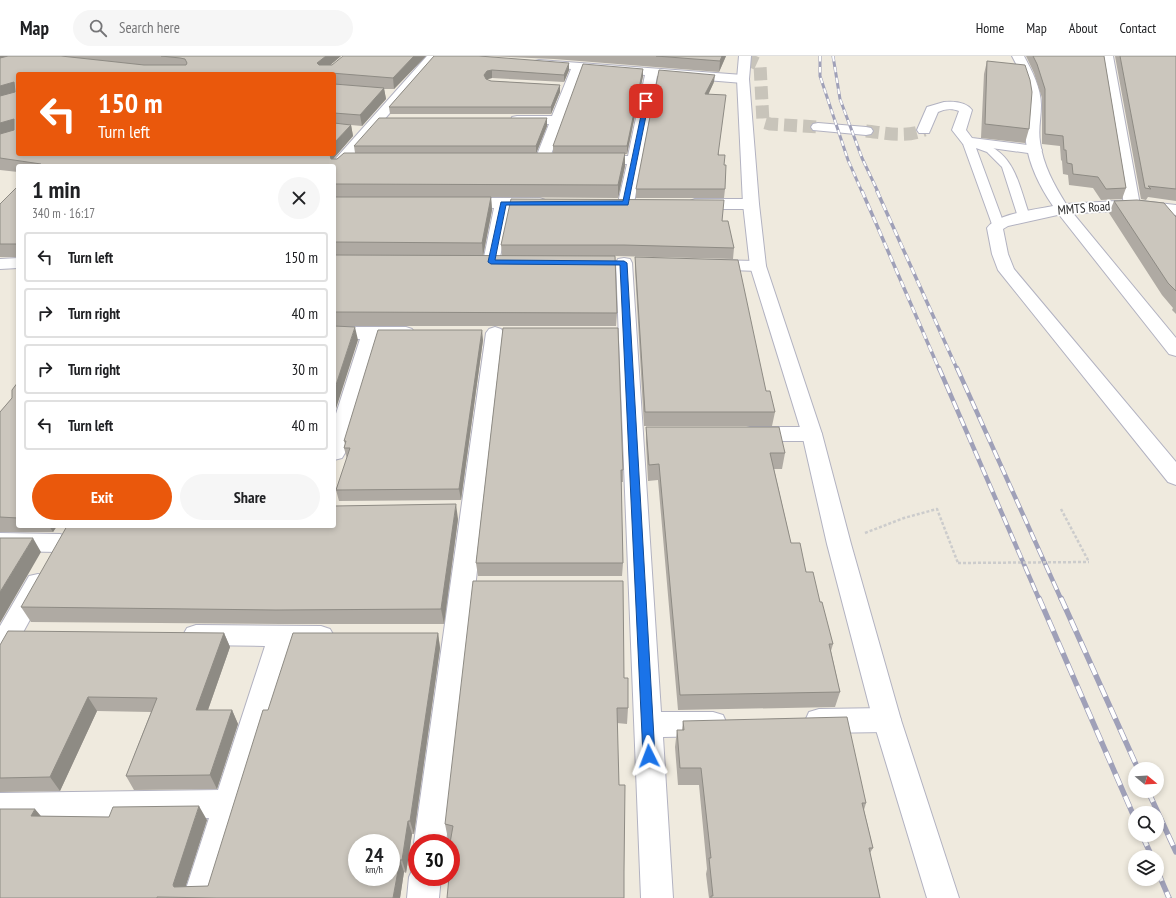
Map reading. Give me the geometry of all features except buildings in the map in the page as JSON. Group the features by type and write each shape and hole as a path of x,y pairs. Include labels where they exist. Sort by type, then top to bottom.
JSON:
{"street":[{"path":"338,165 360,132 377,120 433,56"},
{"path":"746,56 743,79 751,204 758,266 812,434 838,544 887,720 943,898"},
{"path":"1018,56 1028,76 1035,102 1032,132 1034,150 1046,184 1062,208 1176,350"},
{"path":"1108,56 1132,205"},
{"path":"524,62 743,79"},
{"path":"542,160 578,66"},
{"path":"626,203 652,72"},
{"path":"554,87 570,88"},
{"path":"384,94 399,95"},
{"path":"924,130 928,115 936,108 950,106 961,108 966,110 959,130 968,141 1034,150"},
{"path":"377,120 392,120"},
{"path":"502,120 557,120"},
{"path":"818,128 866,131"},
{"path":"338,165 357,160"},
{"path":"527,160 558,160"},
{"path":"581,160 635,160"},
{"path":"449,203 557,203"},
{"path":"491,262 503,203"},
{"path":"611,203 642,203"},
{"path":"681,204 751,204"},
{"name":"MMTS Road","path":"997,226 1003,222 1062,208 1132,205 1176,210"},
{"path":"997,226 1000,254 1006,270 1176,477"},
{"path":"0,264 16,263"},
{"path":"624,263 620,334 641,434 630,586 648,725 657,898"},
{"path":"695,265 758,266"},
{"path":"336,333 425,333"},
{"path":"336,440 340,413 371,333"},
{"path":"431,834 444,636 475,586 461,509 495,333"},
{"path":"734,434 812,434"},
{"path":"0,542 65,534"},
{"path":"14,639 65,534"},
{"path":"169,635 345,636"},
{"path":"199,898 281,636"},
{"path":"791,722 887,720"},
{"path":"648,725 736,723"},
{"path":"0,808 228,804"},
{"path":"423,898 424,886"}],"lane":[{"path":"968,141 991,150 1007,166 1024,217"},
{"path":"968,141 997,226"}],"path":[{"path":"838,544 904,518 937,509 958,563 1089,562 1061,509"}],"tunnel":[{"path":"745,58 760,65 763,122 770,124 818,127"},
{"path":"866,131 888,134 910,134 924,130"}],"railway":[{"path":"820,56 820,76 848,160 862,192"},
{"path":"833,56 840,99 862,158 878,192"},
{"path":"862,191 939,369"},
{"path":"877,191 957,369"},
{"path":"939,368 1039,599"},
{"path":"957,368 1061,599"},
{"path":"1039,598 1129,806"},
{"path":"1061,598 1135,762"},
{"path":"1151,798 1176,852"},
{"path":"1145,842 1149,850"},
{"path":"1164,886 1169,898"}],"route":[{"path":"646,101 626,203 503,203 491,262 624,263 649,756"}]}
